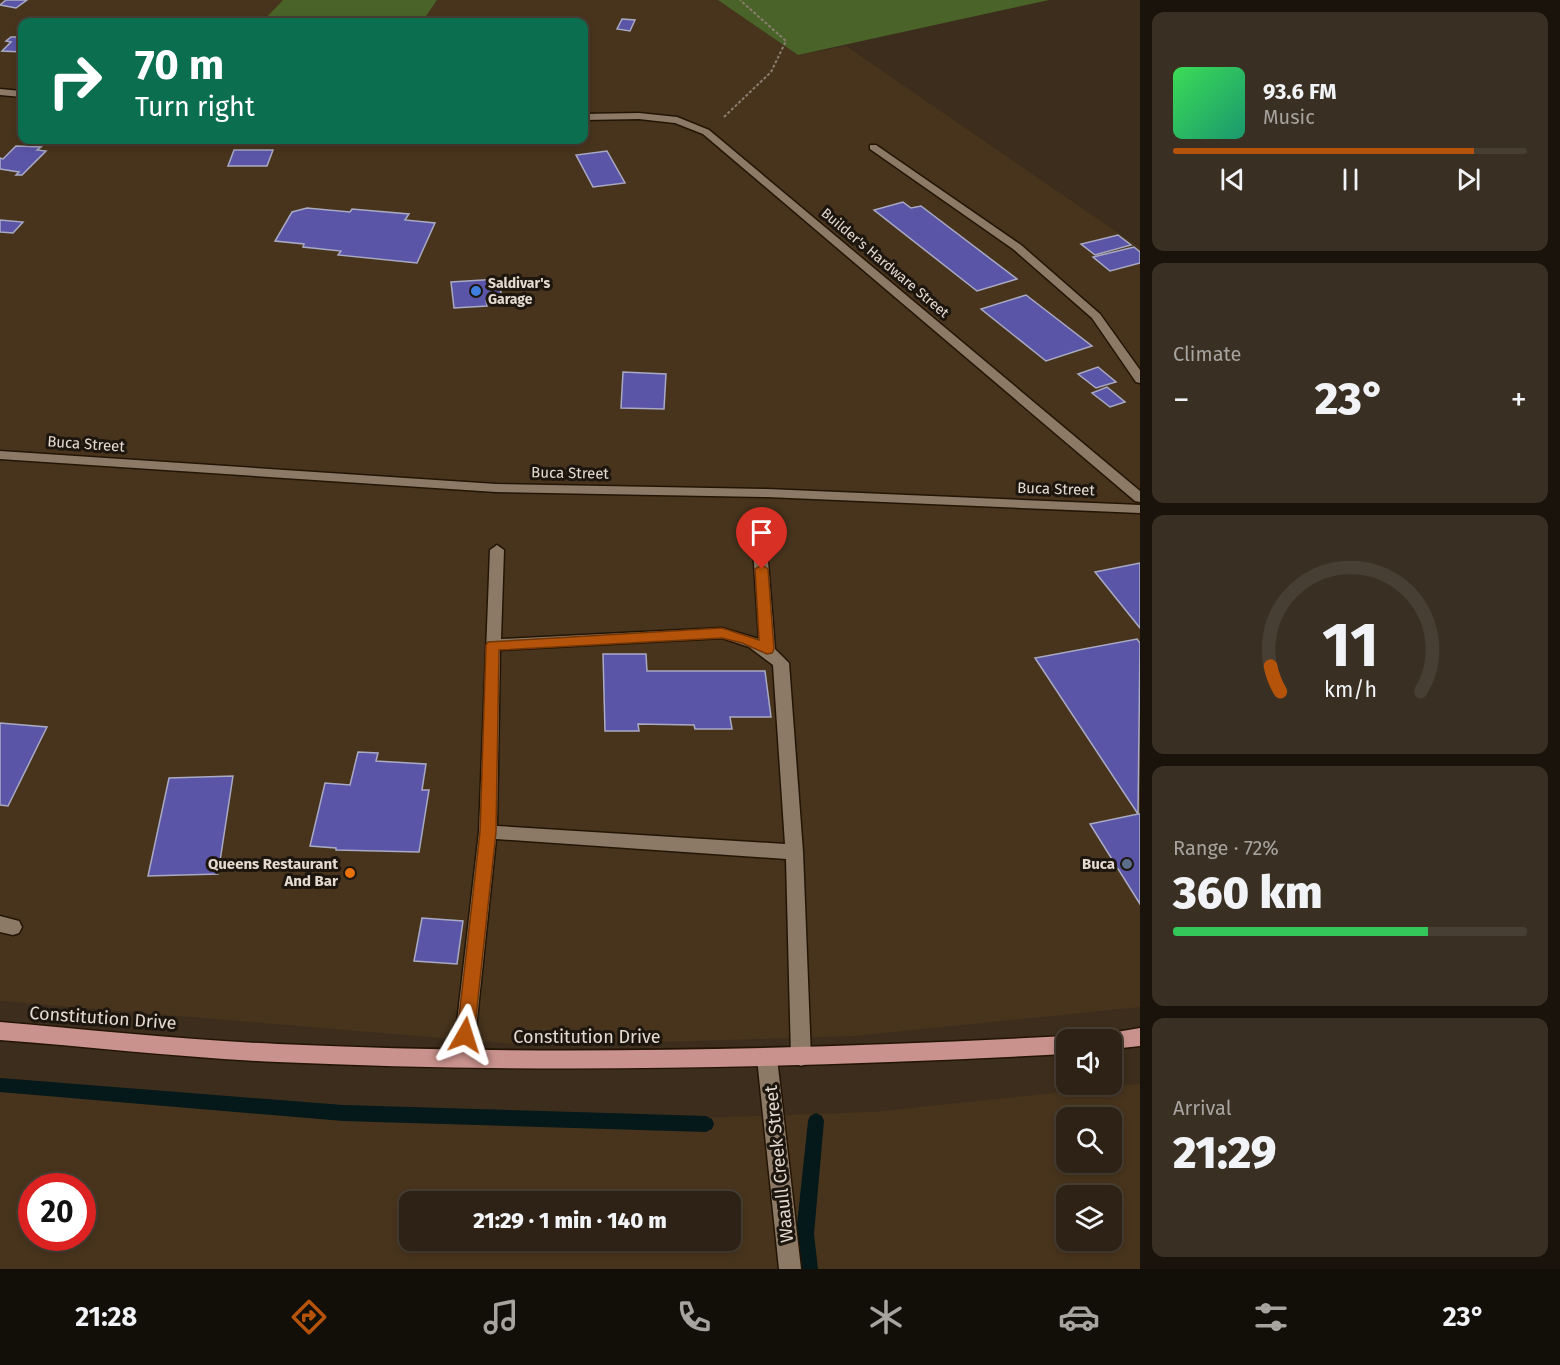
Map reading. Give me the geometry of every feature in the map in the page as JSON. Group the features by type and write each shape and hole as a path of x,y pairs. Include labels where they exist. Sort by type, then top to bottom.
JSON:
{"main road":[{"name":"Constitution Drive","path":"0,1031 277,1053 463,1057 767,1058 1056,1045"},
{"path":"1122,1039 1140,1037"}],"street":[{"path":"0,92 18,94"},
{"name":"Builder's Hardware Street","path":"588,117 639,116 676,120 706,132 1140,498"},
{"path":"873,147 1017,247 1095,316 1140,379"},
{"name":"Buca Street","path":"0,455 496,488 767,493 1140,509"},
{"path":"760,549 767,649"},
{"path":"463,1057 488,832 497,550"},
{"path":"493,645 722,633 746,639 767,649 781,663 794,852 801,1057"},
{"path":"488,832 794,852"},
{"name":"Waaull Creek Street","path":"767,1058 790,1269"}],"path":[{"path":"706,132 743,101 771,72 786,41 740,0"}],"shaded area":[{"path":"0,0 283,0 266,18 18,18 18,144 588,144 588,18 425,18 437,0 718,0 798,55 846,46 1140,248 1140,1007 854,1036 537,1046 0,1001"},
{"path":"1140,1084 1140,1269 0,1269 0,1085 87,1095 517,1124 873,1112 1056,1093 1056,1095 1122,1095 1122,1086"}],"green space":[{"path":"283,0 437,0 425,18 266,18"},
{"path":"718,0 1049,0 798,55"}],"building":[{"path":"6,0 27,0 16,8 0,5"},
{"path":"622,19 635,20 630,31 617,29"},
{"path":"11,37 18,37 18,52 2,51 11,42 6,41"},
{"path":"16,146 41,147 37,150 46,151 22,175 16,175 19,172 0,169 0,158 3,159"},
{"path":"234,150 273,150 267,166 228,166"},
{"path":"607,151 625,183 593,187 576,155"},
{"path":"903,202 911,208 921,206 1017,279 977,291 874,210"},
{"path":"307,208 409,214 405,220 435,223 417,263 338,255 341,251 275,241 292,212"},
{"path":"0,220 23,222 13,233 0,232"},
{"path":"1118,235 1131,245 1095,255 1081,244"},
{"path":"1134,247 1140,252 1140,263 1110,271 1093,257"},
{"name":"Saldivar's Garage","path":"499,279 502,300 486,301 487,306 454,308 451,282"},
{"path":"1026,295 1092,346 1046,361 981,309"},
{"path":"1098,367 1116,382 1096,388 1078,374"},
{"path":"623,372 666,374 664,409 621,408"},
{"path":"1107,387 1125,402 1110,407 1092,393"},
{"path":"1140,563 1140,628 1095,572"},
{"path":"1137,639 1140,643 1138,814 1035,658"},
{"path":"603,654 646,654 647,671 765,671 771,717 730,717 732,729 695,729 694,725 638,724 639,731 605,731"},
{"path":"0,723 47,727 8,806 0,805"},
{"path":"358,752 378,753 376,761 426,764 422,790 429,790 419,852 336,850 336,848 310,846 325,783 350,785"},
{"path":"233,776 218,874 148,876 169,778"},
{"name":"Buca","path":"1140,814 1140,904 1090,824"},
{"path":"422,918 463,921 457,964 414,961"}],"waterway":[{"path":"0,1085 343,1113 706,1124"},
{"path":"809,1269 805,1234 816,1121"}],"place":[{"name":"Saldivar's Garage","path":"476,291"},
{"name":"Buca","path":"1127,864"},
{"name":"Queens Restaurant And Bar","path":"350,873"}],"route":[{"path":"465,1035 488,832 493,645 722,633 746,639 767,649 762,569"}]}
